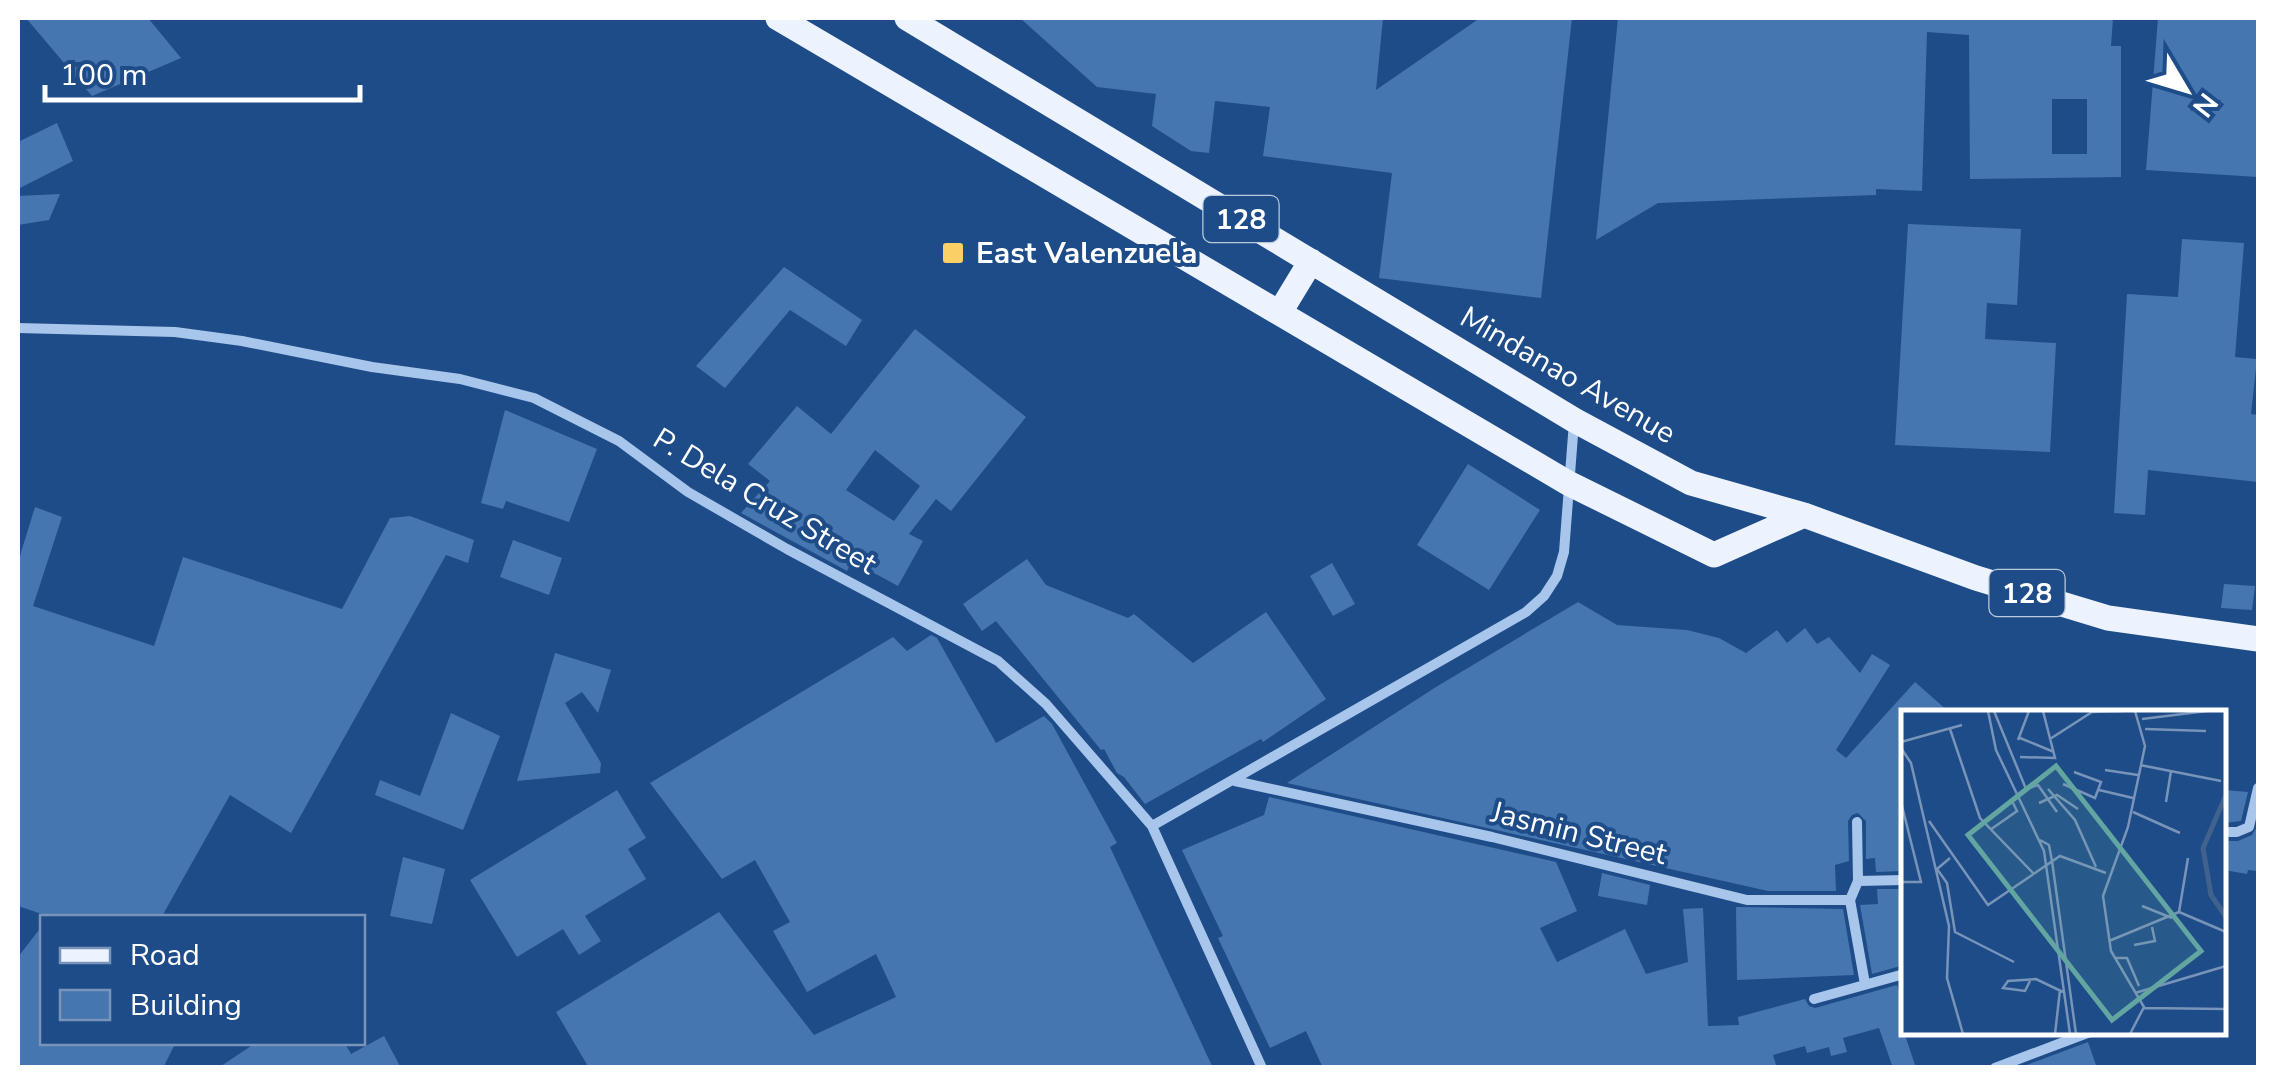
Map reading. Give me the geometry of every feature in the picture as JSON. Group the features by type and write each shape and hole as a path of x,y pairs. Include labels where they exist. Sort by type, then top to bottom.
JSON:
{"main road":[{"name":"128","path":"778,18 1568,484 1670,536 1714,555 1804,515"},
{"name":"Mindanao Avenue","path":"907,18 1574,420 1692,483 1804,515 1976,578 2108,618 2258,639"},
{"path":"1280,312 1311,261"}],"street":[{"name":"P. Dela Cruz Street","path":"18,328 208,336 460,379 534,398 619,442 688,492 787,550 998,661 1046,704 1152,826 1262,1068"},
{"path":"1152,826 1526,612 1544,596 1557,576 1564,552 1574,420"},
{"name":"Jasmin Street","path":"1234,781 1492,837 1747,900 1850,900"},
{"path":"2226,832 2249,827 2258,788"},
{"path":"1857,822 1858,881 1850,900 1865,984"},
{"path":"1858,881 1901,880"},
{"path":"1814,999 1901,975"},
{"path":"1995,1068 2082,1035"}],"building":[{"path":"26,18 148,18 181,58 92,96"},
{"path":"1020,18 1383,18 1376,90 1480,18 1572,18 1541,298 1379,278 1392,173 1263,156 1270,107 1215,101 1209,153 1191,151 1152,126 1156,94 1097,87"},
{"path":"1618,18 2113,18 2111,46 2121,46 2121,177 1970,179 1969,35 1927,32 1922,191 1876,189 1876,195 1658,203 1596,240","holes":["2052,99 2087,99 2087,154 2052,154"]},
{"path":"2158,18 2258,18 2258,177 2146,170"},
{"path":"57,123 73,161 18,189 18,142"},
{"path":"60,194 49,220 18,225 18,196"},
{"path":"1908,224 2021,229 2017,305 1987,303 1985,339 2056,343 2050,452 1895,445"},
{"path":"2182,239 2244,243 2235,357 2257,359 2251,414 2258,415 2258,482 2148,470 2145,515 2114,513 2127,294 2178,297"},
{"path":"784,267 862,320 846,346 790,310 725,388 696,366"},
{"path":"915,329 1026,417 951,511 936,499 909,534 923,541 898,586 852,561 847,571 741,513 770,481 748,464 797,406 831,434","holes":["875,450 920,486 894,521 846,490"]},
{"path":"505,410 597,449 569,522 506,501 503,509 481,503"},
{"path":"1468,464 1540,510 1489,590 1417,545"},
{"path":"35,507 62,517 33,606 154,646 183,557 342,609 390,518 410,516 474,540 468,563 446,555 291,833 230,795 163,915 45,915 18,906 18,562"},
{"path":"513,540 562,558 549,595 500,577"},
{"path":"1027,559 1046,585 1128,618 1134,614 1193,663 1266,612 1326,699 1263,742 1261,739 1145,804 996,621 982,631 963,604"},
{"path":"1332,563 1355,604 1333,616 1310,576"},
{"path":"2224,584 2255,586 2252,610 2221,608"},
{"path":"1578,602 1617,625 1687,630 1719,638 1746,653 1777,630 1787,643 1805,628 1817,644 1829,637 1860,673 1872,654 1890,665 1836,750 1846,758 1915,682 1947,710 1901,710 1901,871 1876,872 1875,858 1866,859 1866,821 1858,813 1848,821 1849,861 1835,865 1836,891 1768,891 1287,783"},
{"path":"931,635 937,638 996,743 1044,716 1052,724 1117,843 1110,847 1213,1068 589,1068 556,1012 719,912 814,1035 896,997 876,954 807,992 773,931 790,922 755,860 722,879 650,783 893,637 907,651"},
{"path":"555,653 611,670 598,713 582,692 565,703 601,763 600,773 517,781"},
{"path":"451,713 500,736 463,830 375,795 380,780 420,796"},
{"path":"617,790 646,838 628,849 646,879 585,916 601,941 579,955 563,929 517,957 470,880"},
{"path":"2226,790 2248,792 2241,821 2226,823"},
{"path":"1269,797 1556,862 1577,911 1540,928 1557,962 1625,929 1646,974 1688,962 1683,909 1703,908 1708,1026 1739,1025 1738,1017 1805,999 1815,1008 1897,985 1901,1035 1905,1035 1916,1068 1893,1068 1879,1028 1843,1038 1847,1052 1831,1056 1829,1047 1807,1053 1805,1046 1773,1055 1777,1068 1323,1068 1306,1031 1270,1048 1182,850 1264,815"},
{"path":"2258,825 2258,871 2248,870 2247,874 2226,870 2226,841 2252,835"},
{"path":"403,857 445,869 432,924 390,916"},
{"path":"1602,873 1650,885 1647,905 1598,896"},
{"path":"1877,889 1901,889 1901,966 1872,974 1860,905 1878,904"},
{"path":"1736,907 1843,909 1854,975 1737,980"},
{"path":"40,929 40,1045 174,1045 163,1068 18,1068 18,957"},
{"path":"384,1036 401,1068 218,1068 252,1045 346,1045 351,1054"},
{"path":"2088,1042 2097,1068 2024,1068 2024,1066"}],"place":[{"name":"East Valenzuela","path":"953,253"}]}
